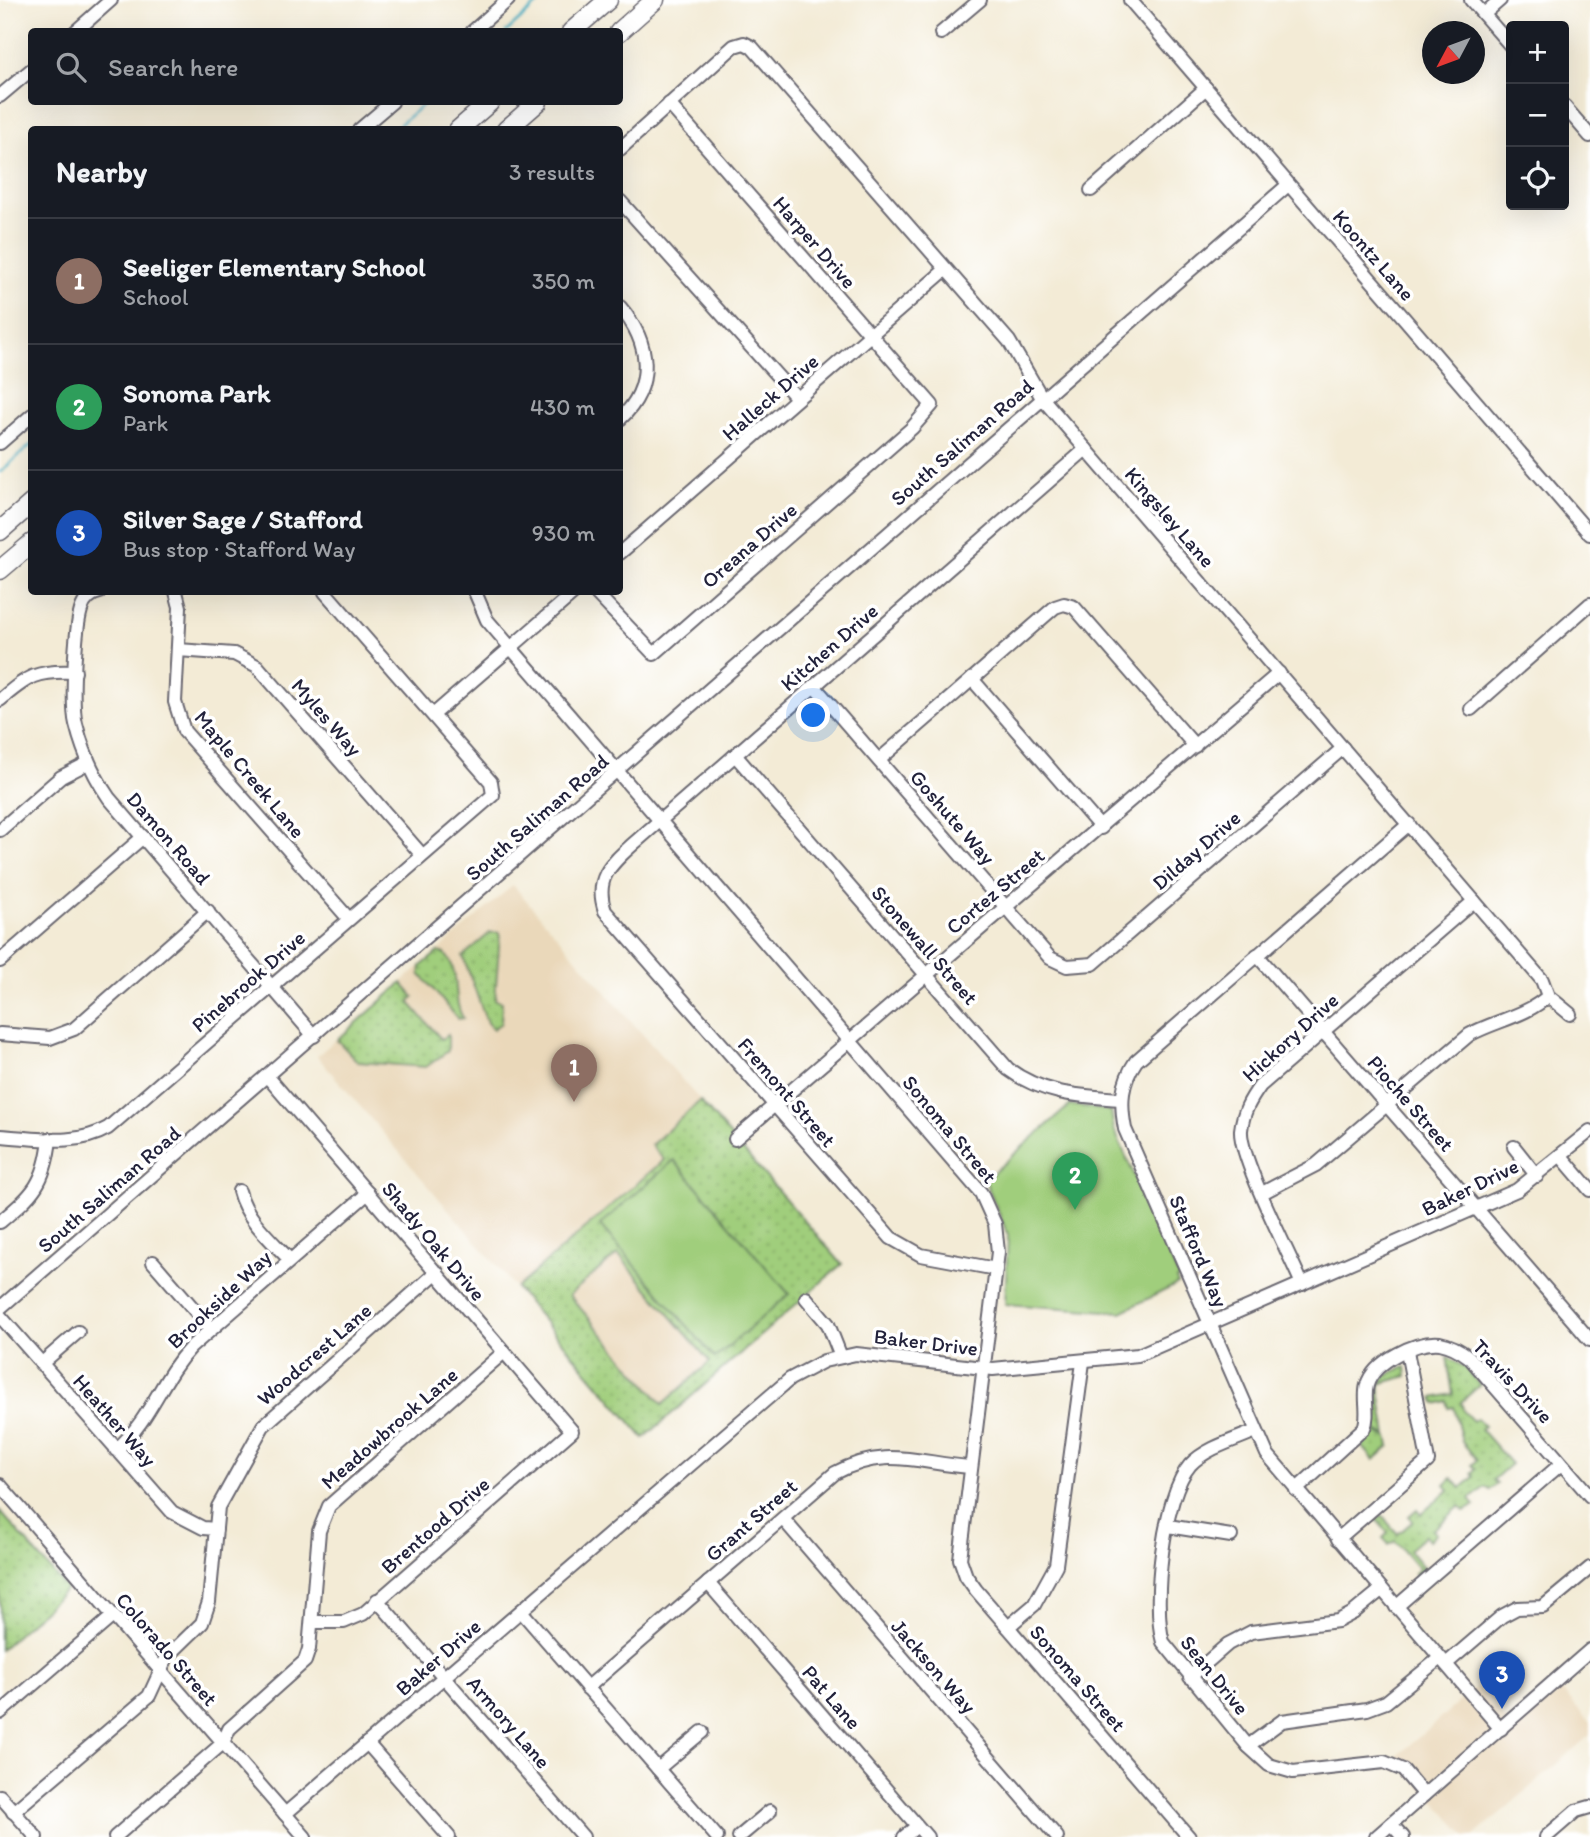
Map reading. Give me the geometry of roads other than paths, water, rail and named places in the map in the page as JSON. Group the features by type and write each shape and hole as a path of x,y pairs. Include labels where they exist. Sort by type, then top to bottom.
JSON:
{"highway":[{"path":"576,28 608,0"},
{"path":"623,28 655,0"},
{"path":"463,126 487,105"},
{"path":"511,126 535,105"},
{"path":"0,531 28,506"},
{"path":"0,570 28,546"}],"street":[{"path":"80,28 111,0"},
{"path":"476,28 508,0"},
{"path":"941,33 980,0"},
{"name":"Koontz Lane","path":"1130,0 1590,534"},
{"path":"1471,0 1506,40"},
{"path":"1484,14 1500,0"},
{"name":"Kingsley Lane","path":"669,104 734,46 744,43 751,47 1009,341 1042,398 1542,980 1548,996 1570,1014"},
{"path":"0,96 28,72"},
{"path":"1091,190 1206,88"},
{"path":"623,146 669,104"},
{"name":"Harper Drive","path":"669,104 932,405"},
{"path":"364,126 388,105"},
{"path":"1569,112 1590,136"},
{"name":"South Saliman Road","path":"0,1308 618,772 684,709 1095,350 1288,185"},
{"path":"623,204 797,398"},
{"name":"Halleck Drive","path":"623,550 945,270"},
{"path":"623,311 634,326 647,363 643,387 632,408 623,416"},
{"name":"Oreana Drive","path":"598,595 647,650 654,654 912,428 932,405"},
{"path":"0,443 28,418"},
{"name":"Kitchen Drive","path":"602,879 608,867 660,820 1086,449"},
{"name":"Damon Road","path":"95,595 85,601 75,672 75,721 88,763 109,799 314,1036"},
{"name":"Maple Creek Lane","path":"177,595 180,607 175,702 184,732 349,919"},
{"path":"328,595 433,715 572,595"},
{"name":"Sonoma Street","path":"476,595 487,620 510,648 981,1193 995,1224 998,1252 960,1559 966,1576 1008,1627 1189,1837"},
{"path":"1471,709 1590,604"},
{"path":"879,760 1055,607 1070,605 1195,746"},
{"name":"Myles Way","path":"178,650 234,654 257,666 422,856"},
{"path":"0,700 24,680 39,672 75,672"},
{"name":"Cortez Street","path":"735,1139 1279,673"},
{"path":"972,679 1101,828"},
{"name":"Goshute Way","path":"814,686 1050,958 1068,966"},
{"name":"Pinebrook Drive","path":"0,1136 85,1138 108,1128 493,795 491,782 433,715"},
{"name":"Dilday Drive","path":"1068,966 1093,964 1343,748"},
{"name":"Stonewall Street","path":"735,755 1008,1069 1026,1083 1059,1094 1121,1099"},
{"path":"0,830 61,777 88,763"},
{"path":"1121,1099 1122,1088 1136,1061 1409,824"},
{"path":"0,961 143,837"},
{"name":"Fremont Street","path":"602,879 600,894 605,911 891,1238 921,1255 996,1269"},
{"name":"Hickory Drive","path":"1303,1284 1262,1193 1242,1140 1243,1115 1260,1086 1474,901"},
{"path":"0,1034 50,1038 74,1029 208,911"},
{"name":"Pioche Street","path":"1257,955 1590,1340"},
{"path":"1262,1193 1316,1165 1469,1035 1520,1013 1548,996"},
{"name":"Shady Oak Drive","path":"267,1076 572,1431"},
{"name":"Stafford Way","path":"1121,1099 1125,1129 1267,1454 1501,1729"},
{"name":"Baker Drive","path":"285,1814 790,1379 824,1361 883,1354 983,1368 1083,1362 1138,1355 1517,1190 1590,1131"},
{"path":"0,1222 39,1185 47,1168 50,1139"},
{"path":"1514,1147 1537,1176"},
{"path":"1561,1156 1590,1190"},
{"path":"239,1191 242,1205 250,1216 290,1260"},
{"name":"Brookside Way","path":"116,1450 137,1432 180,1359 368,1194"},
{"path":"153,1262 211,1329"},
{"name":"Woodcrest Lane","path":"13,1812 149,1696 167,1657 198,1629 207,1614 221,1499 269,1418 437,1272"},
{"path":"806,1298 828,1324 841,1357"},
{"name":"Heather Way","path":"0,1317 172,1512 203,1528 216,1529"},
{"path":"41,1364 78,1332"},
{"name":"Travis Drive","path":"1296,1490 1360,1434 1367,1418 1366,1391 1377,1366 1408,1351 1439,1343 1458,1348 1469,1357 1590,1496"},
{"path":"1338,1538 1428,1461 1408,1351"},
{"name":"Meadowbrook Lane","path":"116,1837 223,1743 229,1728 305,1661 312,1622 319,1531 329,1506 504,1352"},
{"path":"1008,1627 1034,1605 1056,1565 1083,1362"},
{"name":"Sean Drive","path":"1256,1430 1202,1455 1189,1466 1177,1487 1157,1595 1158,1626 1163,1642 1259,1759 1284,1771 1384,1762 1403,1770 1424,1795"},
{"name":"Brentood Drive","path":"312,1622 351,1621 572,1431"},
{"name":"Grant Street","path":"587,1688 835,1474 868,1458 890,1457 970,1467"},
{"path":"1396,1607 1561,1464"},
{"name":"Colorado Street","path":"0,1485 304,1837"},
{"name":"Jackson Way","path":"783,1519 1057,1837"},
{"path":"1168,1526 1231,1536"},
{"path":"1248,1746 1282,1721 1367,1709 1386,1702 1502,1616 1517,1608 1543,1606 1590,1568"},
{"name":"Pat Lane","path":"708,1583 927,1837"},
{"path":"1190,1677 1240,1636 1261,1630 1338,1621 1353,1613 1381,1590"},
{"name":"Armory Lane","path":"377,1600 583,1837"},
{"path":"522,1611 717,1837"},
{"path":"0,1713 113,1616"},
{"path":"1376,1837 1590,1650"},
{"path":"658,1769 702,1732"},
{"path":"368,1743 449,1837"},
{"path":"0,1796 36,1837"},
{"path":"1546,1837 1576,1811 1590,1807"},
{"path":"739,1837 770,1811"},
{"path":"1391,1824 1403,1837"},
{"path":"904,1837 917,1826"}],"waterway":[{"path":"510,28 542,0"},
{"path":"398,126 422,105"},
{"path":"0,472 28,448"}],"place":[{"name":"Seeliger Elementary School","path":"574,1102"},
{"name":"Sonoma Park","path":"1075,1210"},
{"name":"Silver Sage / Stafford","path":"1502,1709"}]}
